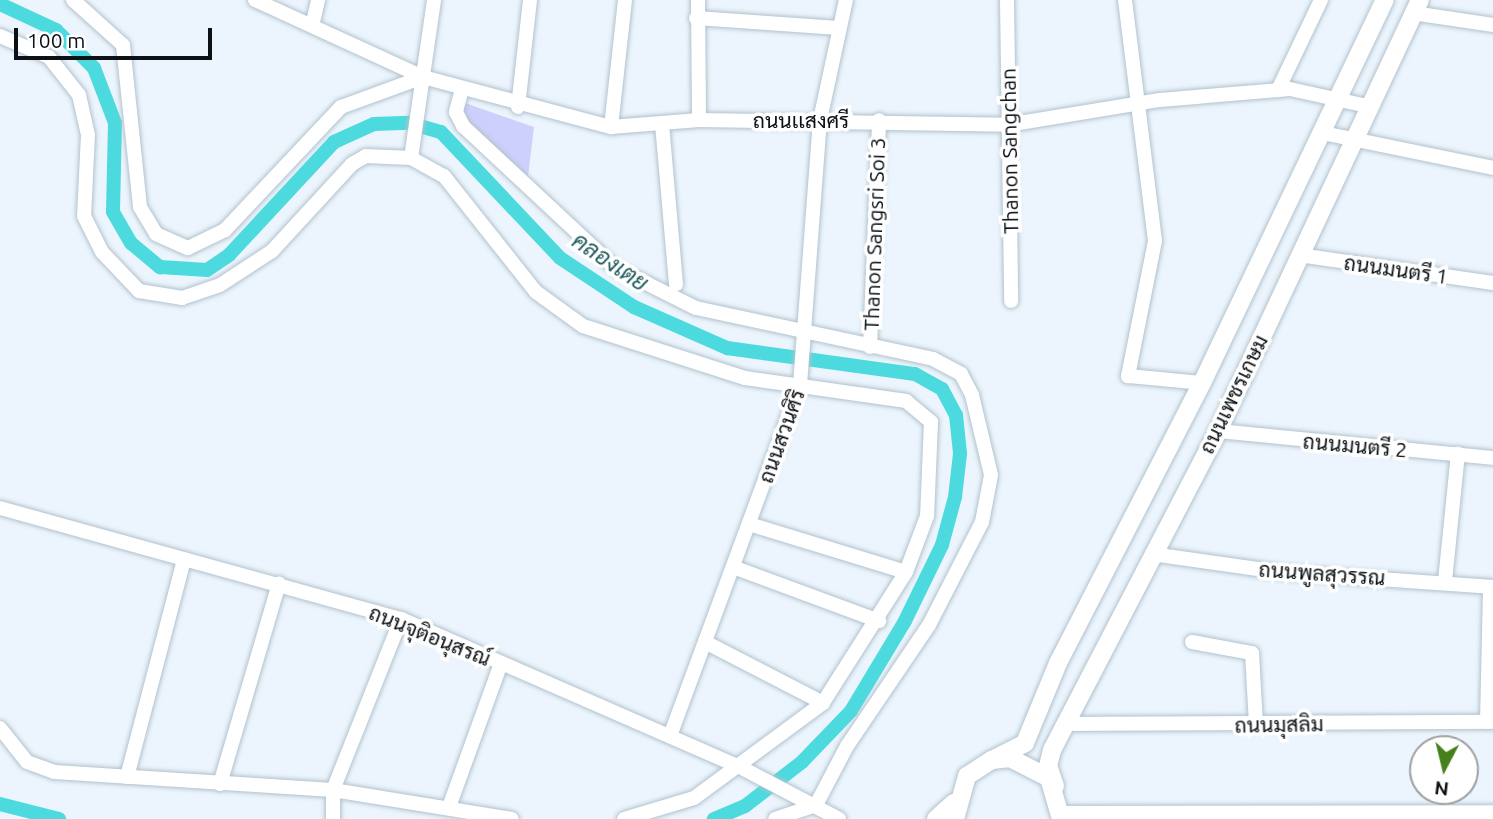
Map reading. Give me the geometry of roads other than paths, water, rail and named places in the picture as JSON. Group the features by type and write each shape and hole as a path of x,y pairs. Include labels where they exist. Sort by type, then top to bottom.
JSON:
{"main road":[{"name":"ถนนเพชรเกษม","path":"955,811 967,776 1025,743 1058,663 1202,383 1385,0"},
{"name":"ถนนเพชรเกษม","path":"1061,816 1048,766 1065,724 1218,431 1352,144 1367,106 1416,7"},
{"path":"992,760 1027,762 1055,786"},
{"path":"936,819 955,811"}],"street":[{"path":"73,0 123,45 140,207 156,234 188,248 225,230 341,107 423,77"},
{"name":"ถนนเเสงศรี","path":"255,0 313,22 423,77 517,107 611,127 698,120 879,120 1007,125 1135,104 1278,90 1339,95 1367,106"},
{"path":"313,22 318,0"},
{"path":"412,151 434,0"},
{"path":"517,107 530,0"},
{"path":"611,127 625,0"},
{"path":"698,0 698,120"},
{"name":"ถนนสวนศิริ","path":"670,736 801,384 820,120 846,0"},
{"name":"Thanon Sangchan","path":"1007,0 1011,301"},
{"path":"1125,0 1135,104 1155,241 1128,376 1202,383"},
{"path":"1278,90 1321,0"},
{"path":"1416,7 1493,25"},
{"path":"696,18 839,27"},
{"path":"0,36 42,52 68,76 87,125 84,216 123,277 162,299 199,293 247,271 303,222 352,164 366,156 412,151 444,176 536,292 583,326 745,378 906,401 931,422 927,516 906,572 879,621 823,704 694,798 624,819"},
{"path":"462,89 456,112 463,126 614,267 696,307 806,336 933,359 961,374 990,475 982,522 929,625 847,746 816,805 775,819"},
{"name":"Thanon Sangsri Soi 3","path":"870,347 879,120"},
{"path":"662,124 676,284"},
{"path":"1323,133 1352,144 1493,168"},
{"name":"ถนนมนตรี 1","path":"1299,255 1493,283"},
{"name":"ถนนมนตรี 2","path":"1218,431 1493,458"},
{"path":"1444,581 1458,454"},
{"name":"ถนนจุติอนุสรณ์","path":"0,508 279,583 401,619 740,767 839,819"},
{"path":"749,524 906,572"},
{"name":"ถนนพูลสุวรรณ","path":"1152,554 1279,572 1444,581 1491,587"},
{"path":"127,777 184,559"},
{"path":"733,567 879,621"},
{"path":"220,784 279,583"},
{"path":"1490,722 1491,587"},
{"path":"333,819 333,790 401,619"},
{"path":"705,642 823,704"},
{"path":"1192,642 1252,653 1256,724"},
{"path":"449,807 501,663"},
{"name":"ถนนมุสลิม","path":"1065,724 1490,722"},
{"path":"0,728 35,766 127,777 333,790 512,819"},
{"path":"1061,816 1493,812"}],"waterway":[{"name":"คลองเตย","path":"0,4 56,30 94,68 115,123 113,212 131,243 160,267 207,270 229,255 334,142 374,124 409,123 441,132 560,258 634,307 727,348 915,374 942,389 956,415 960,454 955,497 942,545 905,621 851,711 802,762 745,806 714,819"},
{"name":"คลองเตย","path":"0,804 59,819"}]}
